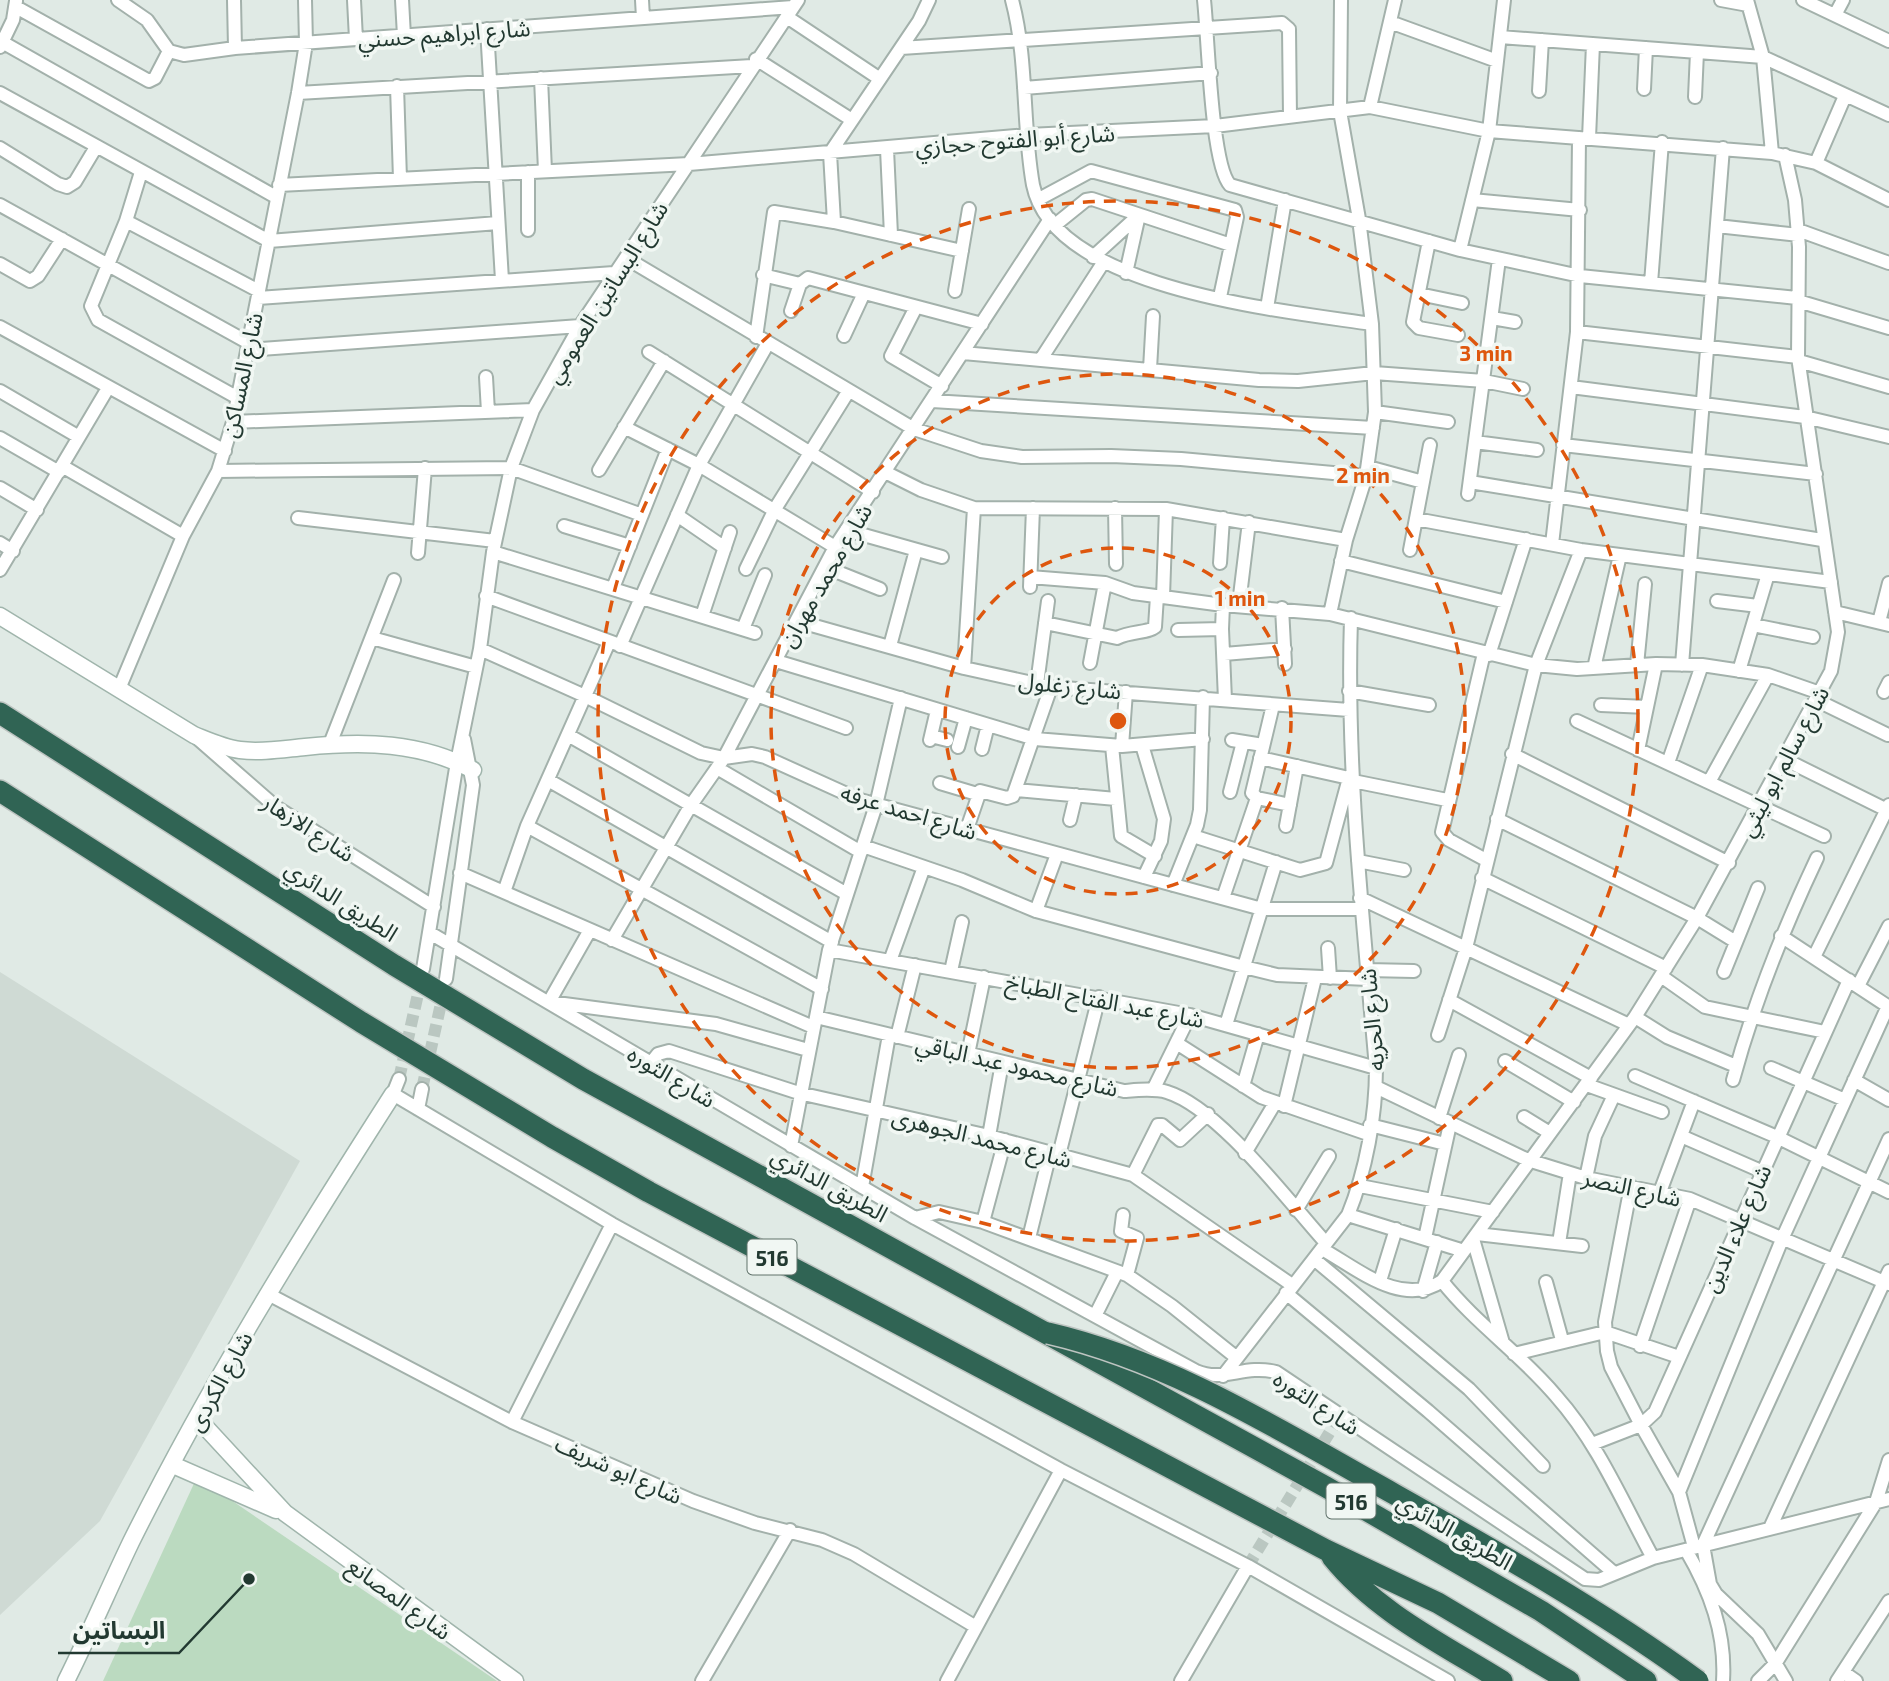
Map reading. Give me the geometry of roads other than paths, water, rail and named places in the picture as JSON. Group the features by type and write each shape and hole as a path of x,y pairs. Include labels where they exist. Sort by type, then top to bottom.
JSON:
{"highway":[{"name":"الطريق الدائري","path":"0,713 488,1023 679,1132 1048,1333 1530,1604 1646,1681"},
{"name":"516","path":"0,790 350,1015 552,1137 661,1199 1326,1550 1438,1603 1569,1681"},
{"path":"1048,1333 1123,1354 1228,1403 1557,1586 1698,1681"},
{"path":"1326,1550 1358,1584 1481,1681"},
{"path":"1407,1622 1502,1681"}],"street":[{"path":"118,0 147,20 169,51 155,78 149,81 16,4 1,44 278,191"},
{"path":"234,0 235,48"},
{"path":"305,0 306,43"},
{"path":"354,0 356,39"},
{"path":"402,0 404,36"},
{"path":"642,0 643,18"},
{"path":"834,222 830,153 901,48 929,0"},
{"path":"1012,0 1020,39 1034,187 1053,222 1098,260 1126,273 1267,308 1372,324"},
{"path":"1204,0 1215,126 1225,179 1237,187 1499,259 1580,276 1798,300 1889,328"},
{"path":"1330,614 1346,540 1367,471 1375,412 1372,324 1359,219 1340,111 1341,0"},
{"path":"1370,107 1395,0"},
{"path":"1721,0 1748,2 1763,57 1772,153"},
{"path":"1803,0 1889,41"},
{"path":"1835,15 1843,0"},
{"path":"1460,250 1489,131 1502,1"},
{"name":"شارع ابراهيم حسني","path":"169,51 184,55 235,48 643,18 696,6 793,8"},
{"path":"793,8 880,79"},
{"name":"شارع البساتين العمومي","path":"423,969 457,762 477,667 494,546 511,468 533,410 579,326 754,62 793,8"},
{"path":"1390,22 1497,61"},
{"path":"901,48 1277,23 1287,27 1290,117"},
{"path":"487,29 502,280"},
{"path":"1500,37 1763,57 1889,115"},
{"path":"1539,91 1542,40"},
{"name":"شارع المساكن","path":"119,688 183,536 218,471 225,452 270,241 306,43"},
{"path":"1552,544 1577,332 1584,138 1593,44"},
{"path":"1644,89 1646,48"},
{"path":"1695,97 1698,52"},
{"path":"298,93 754,62 852,120"},
{"path":"1024,88 1211,73"},
{"path":"541,78 545,171"},
{"path":"397,86 400,179"},
{"path":"0,93 270,241 498,223"},
{"path":"1816,163 1845,96"},
{"name":"شارع أبو الفتوح حجازي","path":"278,191 400,179 887,149 1028,135 1215,126 1370,107 1489,131 1662,142 1785,155 1816,163 1887,194"},
{"path":"1651,283 1662,142"},
{"path":"0,148 67,187 75,182 96,147"},
{"path":"1682,665 1723,148"},
{"path":"887,149 891,235"},
{"name":"شارع سالم ابو ليثي","path":"1442,1281 1528,1160 1574,1102 1664,972 1761,806 1818,696 1836,651 1835,612 1822,540 1816,474 1805,417 1799,359 1798,233 1785,155"},
{"path":"141,172 126,221 91,306 98,320 237,398"},
{"path":"528,172 528,230"},
{"path":"1039,199 1084,173 1095,172 1235,210 1238,215 1220,297"},
{"name":"شارع محمد مهران","path":"612,940 691,805 720,763 835,547 982,324 1053,222 1089,199 1139,215"},
{"path":"1267,308 1285,200"},
{"path":"1472,200 1580,210"},
{"path":"0,205 248,346 579,326"},
{"path":"956,291 969,209"},
{"path":"504,892 527,826 585,696 639,597 699,465 733,404 762,341 763,275 772,213 834,222 962,251"},
{"path":"1139,215 1231,244"},
{"path":"1041,359 1098,260 1139,215"},
{"path":"1126,273 1139,215"},
{"path":"126,221 259,294 614,273"},
{"path":"1717,226 1798,233 1889,263"},
{"path":"0,264 30,281 38,276 62,239"},
{"path":"1429,241 1415,327 1458,335"},
{"path":"626,258 914,429 982,452 1022,457 1111,456 1367,471 1423,482"},
{"path":"1499,259 1469,488 1557,496 1822,540"},
{"path":"763,275 800,284"},
{"path":"792,311 800,284 808,278 982,324"},
{"path":"844,336 864,293"},
{"path":"1419,294 1462,303"},
{"path":"916,307 891,356 942,386"},
{"path":"1150,369 1153,316"},
{"path":"1492,318 1515,322"},
{"path":"0,327 225,452"},
{"path":"1577,332 1799,359 1889,387"},
{"path":"649,352 873,492"},
{"path":"963,353 1298,381 1374,373 1483,382 1523,389"},
{"path":"599,470 664,361"},
{"path":"486,377 488,412"},
{"path":"1571,387 1805,417 1889,437"},
{"path":"0,570 108,388"},
{"path":"0,391 79,437"},
{"path":"746,569 775,509 848,392"},
{"path":"932,401 1373,428"},
{"path":"233,422 533,410"},
{"path":"1375,412 1448,422"},
{"path":"624,427 699,465 835,547"},
{"path":"0,438 183,536"},
{"path":"1475,442 1537,450"},
{"path":"1410,550 1430,445"},
{"path":"1563,445 1816,474"},
{"path":"613,589 668,449"},
{"path":"418,554 425,468"},
{"path":"218,471 511,468 642,515"},
{"path":"886,472 921,490 974,508 1166,509 1346,540"},
{"path":"0,488 37,510"},
{"path":"964,668 974,508"},
{"path":"1033,508 1030,582 1105,583 1133,593 1160,597 1330,614 1536,665 1594,668 1656,664 1702,665 1768,675 1818,696 1888,735"},
{"path":"1115,508 1115,564"},
{"path":"1045,623 1117,638 1129,631 1153,630 1160,597 1166,509"},
{"path":"677,514 725,548"},
{"path":"298,518 419,531 494,546 613,589 749,631 765,575"},
{"path":"1220,564 1223,518"},
{"path":"1416,519 1581,550 1831,582"},
{"path":"1239,604 1249,522"},
{"path":"564,526 630,546"},
{"path":"846,530 942,557"},
{"path":"702,616 730,532"},
{"path":"1486,860 1449,840 1442,832 1447,800 1487,654 1526,539"},
{"path":"0,543 13,551"},
{"path":"890,646 916,550"},
{"path":"1438,1035 1466,948 1536,665 1581,550"},
{"path":"1594,668 1620,555"},
{"path":"1341,561 1506,602"},
{"path":"825,567 880,589"},
{"path":"1739,671 1768,574"},
{"path":"330,744 394,580"},
{"path":"1090,663 1105,583"},
{"path":"1835,612 1884,623 1889,583"},
{"path":"1637,665 1645,584"},
{"path":"486,596 846,728"},
{"path":"1037,684 1048,601"},
{"path":"1717,601 1758,606"},
{"path":"1223,605 1225,700"},
{"path":"1282,608 1285,664"},
{"name":"شارع الازهار","path":"0,616 194,735 276,807 434,907"},
{"name":"شارع الحريه","path":"1223,1376 1348,1216 1360,1186 1376,1087 1376,1068 1352,775 1349,710 1351,618"},
{"name":"شارع زغلول","path":"797,621 964,668 1051,687 1349,710"},
{"path":"1753,625 1813,637"},
{"path":"1178,630 1222,629"},
{"path":"372,638 477,667"},
{"name":"شارع احمد عرفه","path":"480,649 585,696 720,763 752,754 765,757 876,805 1262,909 1361,904"},
{"path":"1224,654 1285,649"},
{"path":"776,661 1035,739 1117,746 1203,739"},
{"path":"1638,750 1656,664"},
{"path":"1668,763 1702,665"},
{"path":"1709,782 1768,675"},
{"path":"940,783 977,794 985,790 1007,798 1016,790 1051,687"},
{"path":"1349,691 1429,705"},
{"path":"1126,692 1117,746 1116,799 1121,836 1154,856"},
{"path":"1173,885 1193,836 1200,810 1203,697"},
{"path":"791,1146 799,1093 831,946 876,805 901,698"},
{"path":"1273,705 1252,793 1257,798 1290,805"},
{"path":"1601,705 1647,707"},
{"path":"937,710 931,738 952,743 966,718"},
{"path":"1577,721 1825,836"},
{"path":"982,749 988,725"},
{"name":"شارع الازهار","path":"194,735 243,751 330,744 403,746 457,762 472,770"},
{"path":"568,736 847,894"},
{"name":"شارع البساتين العمومي","path":"446,979 473,785 464,738"},
{"path":"1230,792 1237,741 1297,766 1352,775 1447,800"},
{"path":"1142,746 1164,819 1161,841 1144,877"},
{"path":"1512,754 1729,863"},
{"path":"1784,759 1888,809 1814,957"},
{"path":"720,763 862,849 924,867 1036,911 1277,975 1330,978 1414,971"},
{"path":"1286,826 1297,766"},
{"path":"1193,836 1300,870 1326,863 1352,775"},
{"name":"شارع عبد الفتاح الطباخ","path":"548,780 831,946 890,961 1190,1015 1376,1068"},
{"path":"1016,790 1116,799"},
{"path":"967,830 977,794"},
{"path":"1070,820 1076,795"},
{"path":"1223,898 1237,850 1257,798"},
{"path":"1497,819 1697,918 1736,942"},
{"path":"527,826 822,989"},
{"path":"1036,911 1057,854"},
{"path":"1732,1080 1750,1017 1781,936 1817,858"},
{"path":"1358,861 1404,870"},
{"path":"1226,1026 1276,862"},
{"path":"890,961 924,867"},
{"name":"شارع محمود عبد الباقي","path":"460,873 612,940 814,1022 893,1036 1124,1091 1165,1091 1208,1114 1296,1210 1321,1250"},
{"path":"1482,878 1664,972 1698,1004 1825,1032"},
{"path":"1724,972 1758,888"},
{"path":"1361,904 1736,1066"},
{"path":"951,971 962,922"},
{"name":"شارع علاء الدين","path":"1641,1425 1655,1412 1825,1032 1889,926"},
{"path":"590,930 549,1002 716,1024 808,1050"},
{"name":"شارع الثوره","path":"430,933 915,1218 1096,1314 1196,1371 1214,1377 1248,1368 1276,1372 1590,1581 1614,1573"},
{"path":"1679,1492 1783,1237 1889,1006 1781,936"},
{"path":"1328,948 1330,978"},
{"path":"862,1187 893,1036 915,965"},
{"path":"968,1054 984,977"},
{"path":"1245,1153 1280,1105 1299,1046 1315,978"},
{"path":"1029,1238 1099,997"},
{"path":"1449,1000 1614,1095 1662,1112"},
{"path":"1153,1090 1190,1015"},
{"path":"1243,1086 1258,1034"},
{"path":"1178,1044 1243,1086 1280,1105 1369,1129 1445,1144"},
{"name":"شارع محمد الجوهرى","path":"650,1064 657,1054 669,1051 799,1093 989,1136 1133,1175 1289,1289 1614,1573"},
{"path":"1423,1291 1434,1200 1445,1144 1445,1121 1459,1055"},
{"path":"1504,1060 1574,1102"},
{"path":"989,1136 1002,1063"},
{"path":"1771,1068 1845,1100"},
{"path":"1635,1076 1777,1137 1889,1192"},
{"path":"1854,1080 1889,1100"},
{"path":"396,1086 418,1109 612,1224 1061,1470 1248,1566 1448,1681"},
{"name":"شارع الكردى","path":"66,1681 131,1542 198,1419 268,1294 396,1086"},
{"name":"شارع النصر","path":"1376,1087 1528,1160 1586,1178 1690,1199 1834,1260 1887,1279"},
{"path":"418,1109 422,1089"},
{"path":"1586,1178 1595,1136 1614,1095"},
{"path":"1660,1192 1694,1101"},
{"path":"1133,1175 1158,1125 1162,1125 1180,1140 1208,1114"},
{"path":"1524,1118 1550,1133"},
{"path":"1681,1136 1761,1171"},
{"path":"1786,1681 1758,1634 1716,1594 1694,1548 1834,1260 1889,1139"},
{"path":"983,1223 1005,1140"},
{"path":"1296,1210 1329,1156"},
{"path":"1559,1243 1570,1173"},
{"path":"1630,1185 1605,1332 1611,1367 1679,1492 1703,1579 1715,1610 1721,1642 1723,1681"},
{"path":"1360,1186 1493,1212"},
{"path":"1640,1346 1690,1199"},
{"path":"915,1218 939,1212 983,1223 1122,1273 1172,1306 1237,1358"},
{"path":"1096,1314 1122,1273 1137,1242 1136,1238 1121,1231 1123,1215"},
{"path":"1348,1216 1464,1251"},
{"path":"512,1422 612,1224"},
{"path":"1380,1281 1396,1229"},
{"path":"1504,1344 1475,1236 1582,1246"},
{"path":"1321,1250 1393,1289 1423,1291 1442,1281 1471,1315 1556,1396 1592,1444 1653,1558"},
{"path":"1321,1250 1469,1389 1544,1466"},
{"path":"1770,1528 1887,1279"},
{"path":"1546,1282 1562,1340"},
{"name":"شارع ابو شريف","path":"268,1294 512,1422 693,1501 755,1523 790,1530 854,1554 976,1627"},
{"path":"1514,1354 1562,1340 1605,1332 1679,1357"},
{"name":"شارع المصانع","path":"198,1419 285,1513 515,1681"},
{"path":"1592,1444 1641,1425"},
{"path":"1758,1681 1774,1664 1875,1502 1889,1460"},
{"name":"شارع المصانع","path":"173,1465 285,1513"},
{"path":"947,1681 1061,1470"},
{"path":"1614,1573 1653,1558 1889,1499"},
{"path":"702,1681 790,1530"},
{"path":"1181,1681 1248,1566"},
{"path":"1856,1681 1840,1677 1884,1621 1889,1601"}],"tunnel":[{"path":"399,1079 422,976"},
{"path":"422,1089 444,990"},
{"path":"1248,1566 1339,1417"}],"place":[{"name":"البساتين","path":"249,1579"}]}
